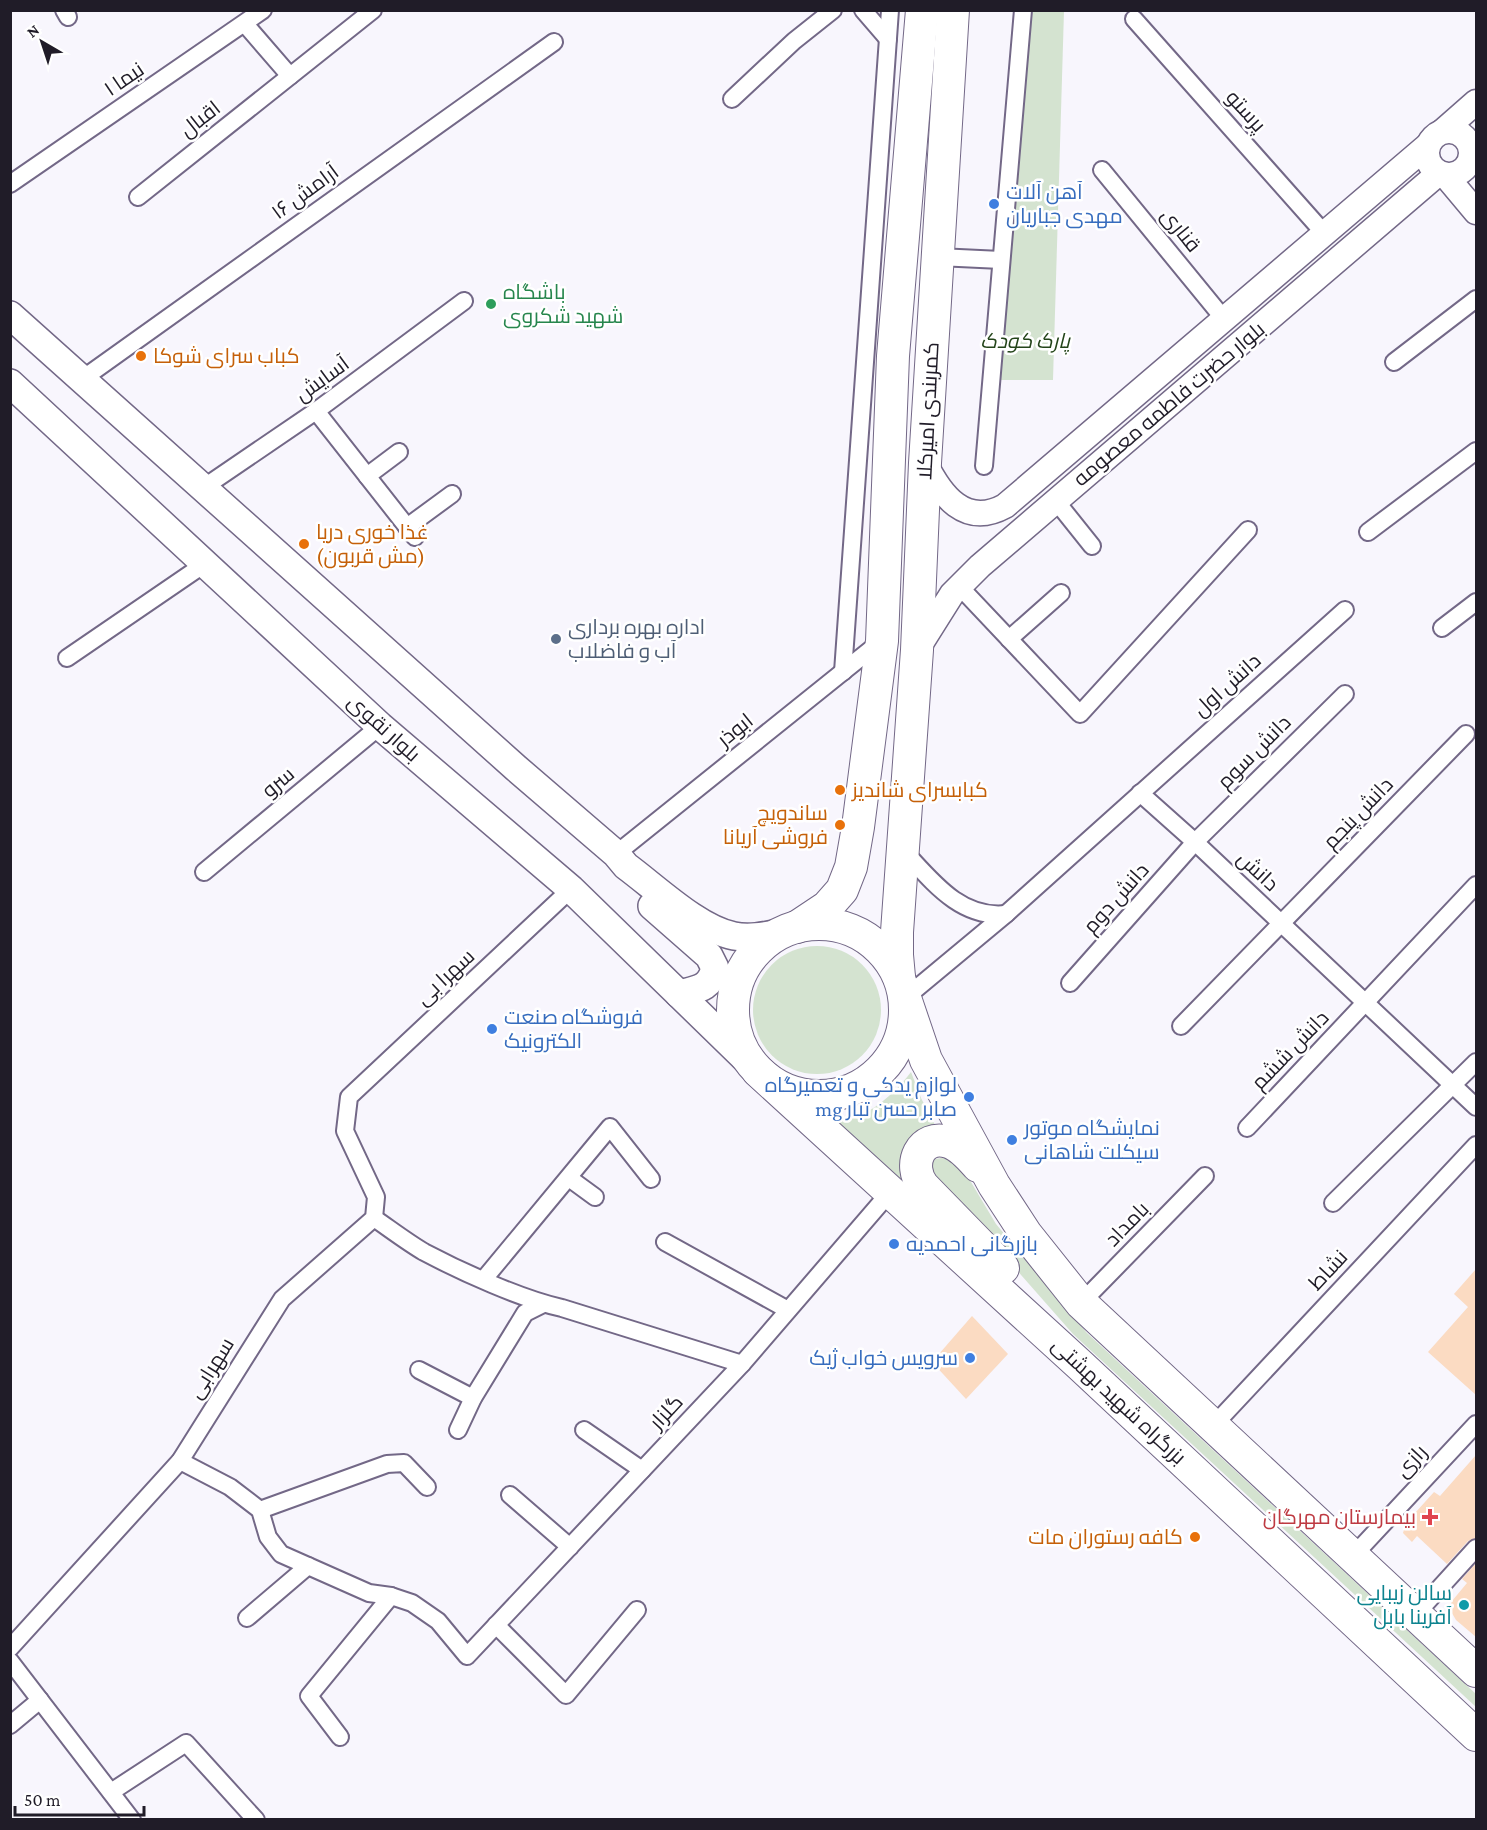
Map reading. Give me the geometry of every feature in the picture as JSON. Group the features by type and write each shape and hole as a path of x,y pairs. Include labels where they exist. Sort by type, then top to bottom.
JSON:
{"highway":[{"name":"کمربندی امیرکلا","path":"788,930 827,907 842,890 851,867 858,827 882,641 873,467 880,356 922,10"},
{"name":"کمربندی امیرکلا","path":"902,987 897,932 917,650 925,463 953,10"},
{"path":"860,808 864,820 880,829 891,828 907,811"},
{"path":"902,987 905,1019 900,1040 890,1059 875,1075 857,1087 837,1094 816,1096 795,1092 775,1084 758,1071 746,1055 737,1037 733,1017 734,997 749,960 763,945 788,930 818,924 838,926 857,932 874,943 889,958 902,987 926,1060 994,1185 1026,1234 1081,1303 1476,1671"},
{"name":"بزرگراه شهید بهشتی","path":"758,1071 1080,1365 1476,1735"},
{"path":"994,1185 971,1159 955,1145 947,1142 930,1143 918,1155 915,1163 918,1180 997,1262 1080,1365"}],"main road":[{"name":"بلوار حضرت فاطمه معصومه","path":"925,463 942,492 957,507 974,513 983,513 1005,506 1476,102"},
{"path":"1442,174 1457,173 1463,170 1474,156 1469,142 1459,132 1435,138 1428,162 1476,212"},
{"name":"بلوار حضرت فاطمه معصومه","path":"917,650 944,605 959,586 980,566 1442,174"},
{"path":"10,315 621,860 706,927 746,938 756,938 788,930"},
{"path":"1224,319 1243,342"},
{"name":"بلوار نقوی","path":"10,383 380,726 571,889 758,1071"},
{"path":"621,860 637,894 709,956 716,968 713,980 704,987 679,994"}],"street":[{"name":"نیما ۱","path":"10,184 263,10"},
{"name":"اقبال","path":"138,197 373,10"},
{"path":"732,99 794,41 833,10"},
{"path":"863,10 888,39"},
{"path":"880,356 890,10"},
{"path":"984,466 1023,10"},
{"name":"پرستو","path":"1134,19 1324,233"},
{"path":"245,24 290,76"},
{"name":"آرامش ۱۶","path":"81,380 554,42"},
{"name":"قناری","path":"1102,170 1224,319"},
{"path":"938,257 1002,260"},
{"path":"1394,362 1476,299"},
{"name":"آسایش","path":"203,488 316,411 464,301"},
{"path":"316,411 411,532 452,494"},
{"path":"1368,532 1476,451"},
{"path":"366,476 399,452"},
{"path":"843,672 873,467"},
{"path":"1056,501 1092,546"},
{"path":"959,586 1080,714 1248,530"},
{"path":"68,658 206,563"},
{"path":"1008,639 1061,593"},
{"path":"1442,627 1476,602"},
{"name":"دانش اول","path":"1140,793 1345,610"},
{"name":"ابوذر","path":"621,860 882,641"},
{"name":"دانش سوم","path":"1195,843 1345,694"},
{"name":"سرو","path":"204,872 380,726"},
{"name":"دانش پنجم","path":"1180,1026 1466,734"},
{"path":"902,987 1006,914 1140,793"},
{"name":"دانش","path":"1140,793 1476,1107"},
{"name":"دانش دوم","path":"1070,983 1195,843"},
{"path":"903,850 932,881 961,904 987,915 1006,914"},
{"name":"دانش ششم","path":"1247,1128 1476,885"},
{"name":"سهرا بی","path":"374,1218 376,1197 345,1131 349,1097 571,889"},
{"path":"1333,1203 1476,1062"},
{"path":"484,1280 610,1127 651,1179"},
{"name":"نشاط","path":"1213,1426 1476,1145"},
{"name":"بامداد","path":"1081,1303 1205,1176"},
{"path":"568,1178 595,1197"},
{"name":"گلزار","path":"391,1596 412,1603 438,1621 467,1656 742,1364 891,1191"},
{"path":"374,1218 423,1251 484,1280 543,1304 742,1364"},
{"name":"سهرابی","path":"10,1648 180,1461 282,1299 374,1218"},
{"path":"665,1242 788,1310"},
{"path":"458,1430 474,1398 525,1313 543,1304"},
{"path":"419,1370 474,1398"},
{"name":"رازی","path":"1353,1556 1476,1424"},
{"path":"584,1430 642,1470"},
{"path":"180,1461 230,1487 260,1510 268,1537 281,1554 369,1593 391,1596"},
{"path":"260,1510 387,1464 404,1463 427,1487"},
{"path":"510,1495 570,1546"},
{"path":"1416,1614 1476,1548"},
{"path":"247,1618 308,1566"},
{"path":"340,1737 309,1696 391,1596"},
{"path":"496,1625 566,1695 637,1610"},
{"path":"10,1661 111,1792 128,1818"},
{"path":"10,1725 40,1700"},
{"path":"111,1792 186,1743 256,1820"}],"green space":[{"name":"پارک کودک","path":"1013,11 1064,11 1053,380 994,380"},
{"path":"817,946 842,950 863,964 877,985 881,1010 877,1035 863,1056 842,1070 817,1074 792,1070 771,1056 757,1035 753,1010 757,985 771,964 792,950"},
{"path":"911,1072 936,1127 906,1151 901,1164 902,1173 986,1260 838,1122 859,1116 879,1104 897,1089"},
{"path":"947,1157 962,1167 996,1224 1087,1333 1476,1694 1476,1707 1073,1334 1007,1259 932,1181 930,1165 935,1159"}],"building":[{"path":"1476,1269 1476,1395 1428,1352 1468,1307 1454,1294"},
{"name":"سرویس خواب ژیک","path":"972,1316 1008,1354 966,1399 932,1362"},
{"path":"1476,1455 1476,1538 1468,1541 1447,1564 1417,1536 1412,1542 1403,1533 1406,1523 1434,1492 1440,1496"},
{"name":"سالن زیبایی آفرینا بابل","path":"1476,1563 1476,1637 1456,1620 1449,1608 1467,1583 1462,1579"}],"place":[{"name":"آهن آلات مهدی جباریان","path":"994,204"},
{"name":"باشگاه شهید شکروی","path":"491,304"},
{"name":"کباب سرای شوکا","path":"141,356"},
{"name":"غذا خوری دریا (مش قربون)","path":"304,544"},
{"name":"اداره بهره برداری آب و فاضلاب","path":"556,639"},
{"name":"کبابسرای شاندیز","path":"840,790"},
{"name":"ساندویچ فروشی آریانا","path":"840,825"},
{"name":"فروشگاه صنعت الکترونیک","path":"492,1029"},
{"name":"لوازم یدکی و تعمیرگاه mg صابر حسن تبار","path":"969,1097"},
{"name":"نمایشگاه موتور سیکلت شاهانی","path":"1012,1140"},
{"name":"بازرگانی احمدیه","path":"894,1244"},
{"name":"سرویس خواب ژیک","path":"970,1358"},
{"name":"بیمارستان مهرگان","path":"1430,1517"},
{"name":"کافه رستوران مات","path":"1195,1537"},
{"name":"سالن زیبایی آفرینا بابل","path":"1464,1605"}]}
